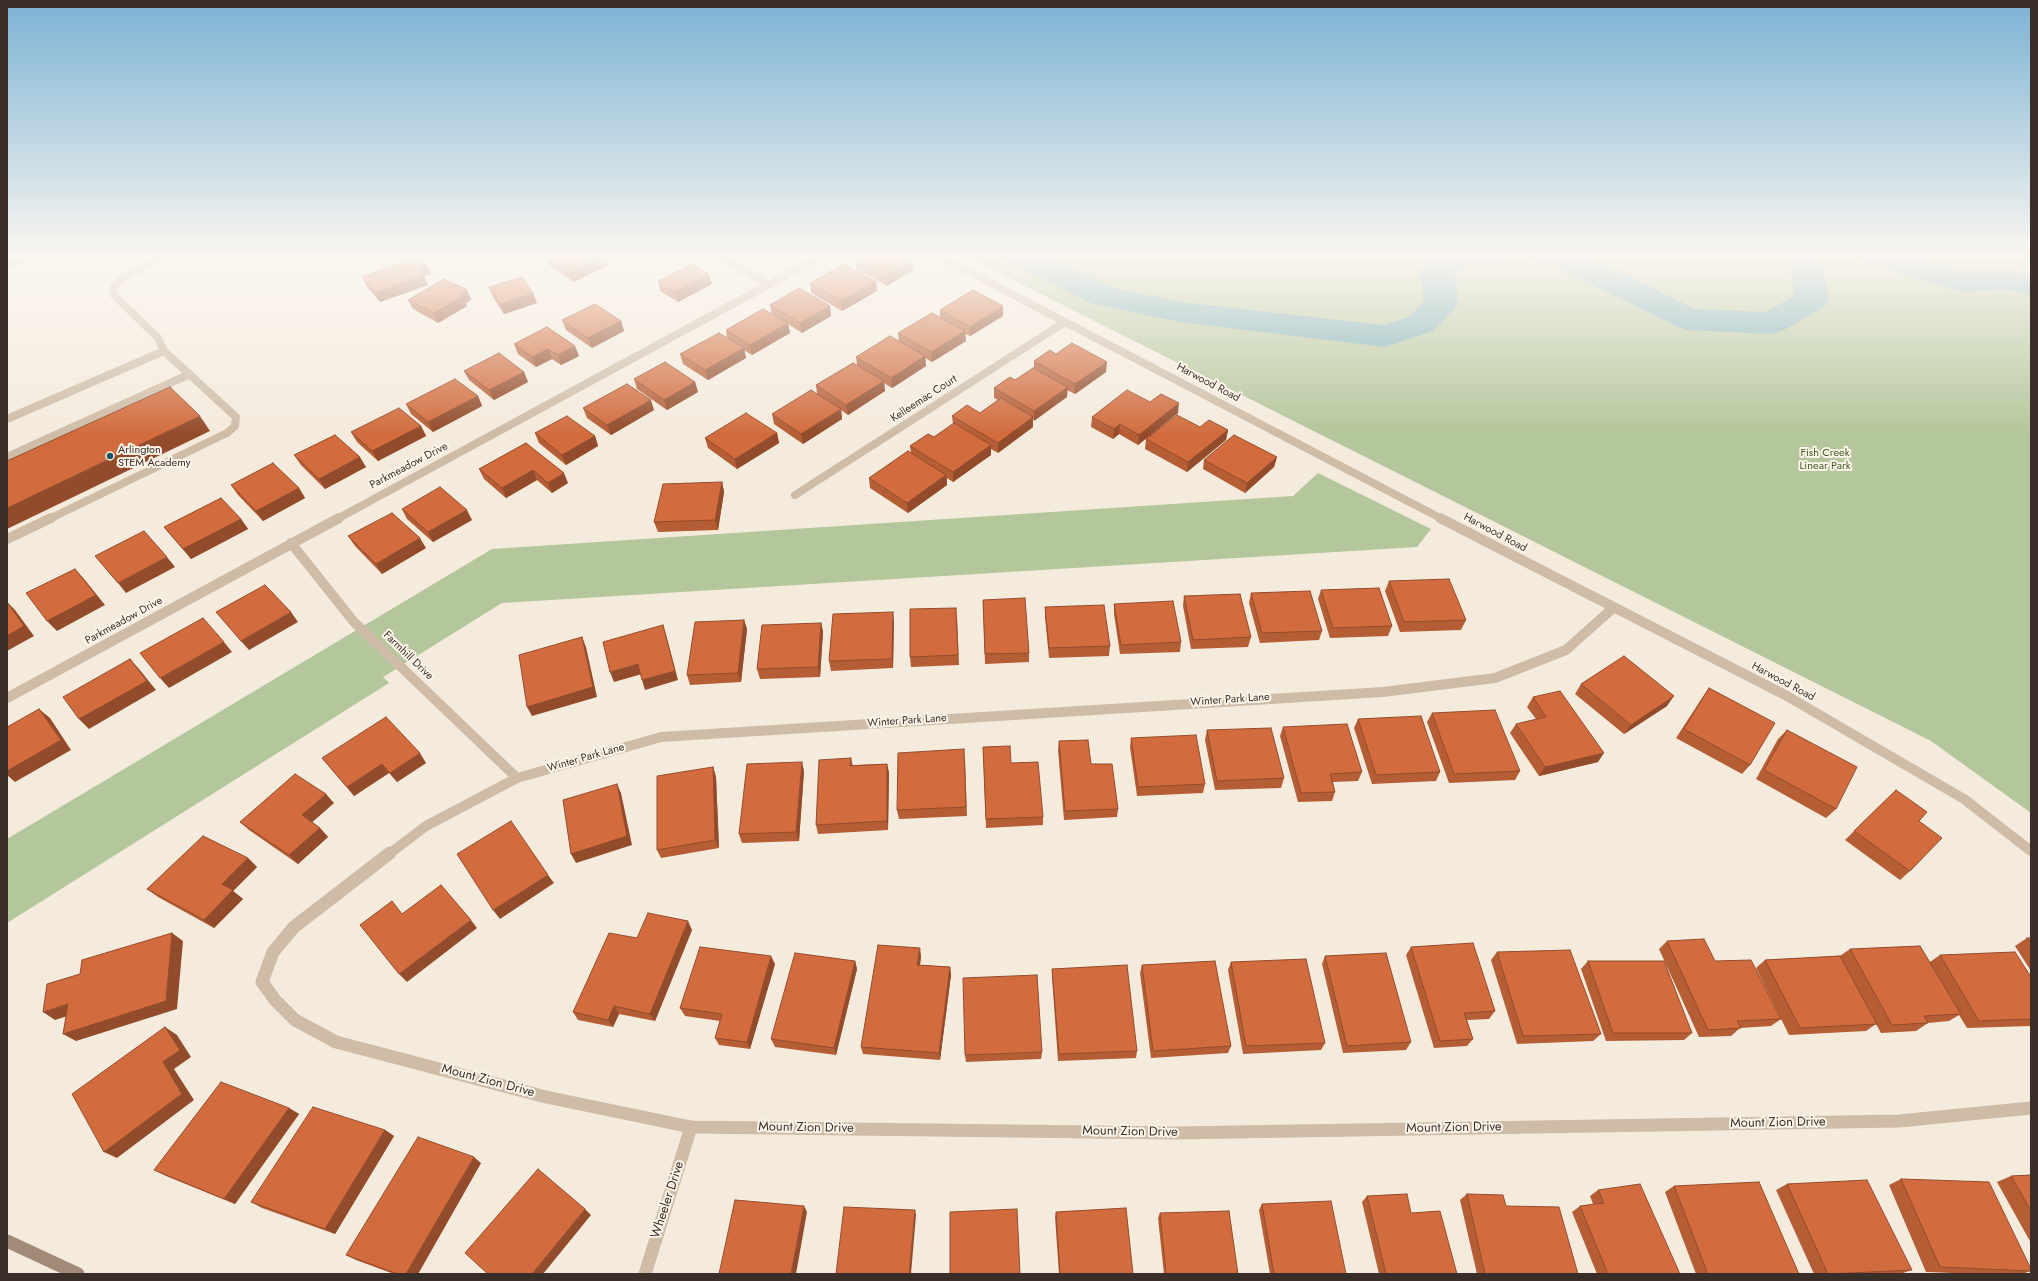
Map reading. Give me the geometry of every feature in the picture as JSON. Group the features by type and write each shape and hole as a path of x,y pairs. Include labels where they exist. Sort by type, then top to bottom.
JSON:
{"main road":[{"path":"7,1241 78,1274"}],"street":[{"path":"7,539 227,433 235,426 236,417 164,351 158,338 134,315"},
{"name":"Parkmeadow Drive","path":"7,698 711,315"},
{"name":"Harwood Road","path":"1051,315 1613,608 1787,696 1957,795 2031,851"},
{"name":"Kelleemac Court","path":"795,495 1065,322"},
{"path":"7,419 164,351"},
{"path":"7,457 190,374"},
{"name":"Farmhill Drive","path":"291,543 354,622 517,778"},
{"name":"Winter Park Lane","path":"262,982 273,952 294,927 426,826 517,778 661,737 1383,692 1495,678 1566,650 1613,608"},
{"name":"Mount Zion Drive","path":"262,982 275,1000 295,1020 336,1042 546,1097 691,1127 1190,1133 1899,1120 2031,1108"},
{"name":"Wheeler Drive","path":"645,1274 691,1127"}],"green space":[{"name":"Fish Creek Linear Park","path":"1082,315 2031,315 2031,813 1931,741"},
{"path":"1318,473 1431,529 1417,547 502,603 383,677 389,683 7,923 7,839 492,549 1293,496"}],"building":[{"path":"573,315 611,315 621,321 588,338 562,320"},
{"path":"753,315 773,315 788,323 750,345 726,330"},
{"path":"786,315 815,315 800,323"},
{"path":"929,315 935,315 965,331 931,352 898,333"},
{"path":"948,315 989,315 970,327"},
{"path":"547,327 575,346 558,355 548,349 532,357 514,344"},
{"path":"719,333 744,348 705,370 680,354"},
{"path":"890,336 925,356 891,378 856,357"},
{"path":"1072,343 1107,362 1075,384 1034,361 1050,350 1056,354"},
{"path":"499,353 524,372 489,390 464,371"},
{"path":"665,362 695,382 664,400 634,379"},
{"path":"853,363 884,381 846,405 816,385"},
{"path":"1033,368 1068,387 1034,411 994,388 1010,377 1015,380"},
{"path":"455,379 478,396 428,422 406,404"},
{"path":"627,384 651,400 607,425 583,408"},
{"path":"170,387 200,416 7,508 7,461"},
{"path":"811,390 841,409 801,434 772,414"},
{"path":"1127,390 1150,402 1161,394 1179,403 1139,435 1120,424 1114,429 1092,417"},
{"path":"1001,398 1033,417 998,443 952,416 967,405 980,413"},
{"path":"399,408 421,426 372,451 351,432"},
{"path":"746,413 777,433 735,459 705,438"},
{"path":"1177,415 1200,427 1209,420 1228,430 1188,462 1146,439"},
{"path":"567,416 595,436 562,455 535,433"},
{"path":"954,423 991,445 953,472 910,446 928,434 934,437"},
{"path":"335,435 360,457 319,479 294,455"},
{"path":"1234,435 1277,457 1247,483 1204,460"},
{"path":"526,443 564,473 548,483 533,470 502,488 479,469"},
{"path":"908,451 946,475 907,503 869,478"},
{"path":"273,463 299,488 256,511 231,485"},
{"path":"722,482 715,520 654,522 663,484"},
{"path":"440,487 467,510 428,532 402,509"},
{"path":"221,498 241,519 183,549 164,527"},
{"path":"392,513 420,538 376,564 348,536"},
{"path":"144,531 167,557 118,583 95,556"},
{"path":"75,569 96,595 47,621 26,593"},
{"path":"1449,579 1466,620 1404,622 1389,581"},
{"path":"265,585 291,612 241,641 216,612"},
{"path":"1379,588 1392,626 1333,628 1321,590"},
{"path":"1310,591 1322,631 1262,633 1251,593"},
{"path":"1240,594 1251,637 1193,640 1184,596"},
{"path":"1025,598 1029,653 985,654 983,600"},
{"path":"1173,601 1181,642 1121,645 1114,604"},
{"path":"7,602 24,626 7,636"},
{"path":"1104,605 1110,646 1049,648 1045,607"},
{"path":"956,608 958,655 910,657 910,609"},
{"path":"893,612 892,659 829,661 833,614"},
{"path":"203,618 224,642 160,678 140,653"},
{"path":"744,620 738,673 687,675 695,622"},
{"path":"821,623 818,667 757,669 762,625"},
{"path":"663,625 675,671 642,680 638,664 610,672 603,642"},
{"path":"582,637 593,687 527,707 519,655"},
{"path":"1624,656 1674,696 1631,725 1581,684"},
{"path":"130,659 147,681 79,719 63,697"},
{"path":"1709,688 1775,723 1750,765 1684,729"},
{"path":"1560,691 1604,753 1545,767 1516,724 1546,717 1533,697"},
{"path":"39,709 61,740 7,771 7,727"},
{"path":"1495,710 1520,771 1454,774 1432,713"},
{"path":"1421,716 1440,772 1376,775 1358,719"},
{"path":"386,717 420,753 390,773 382,764 347,787 322,758"},
{"path":"1347,724 1362,772 1330,774 1335,792 1301,793 1283,727"},
{"path":"1271,728 1284,778 1217,781 1207,730"},
{"path":"1787,730 1857,767 1836,809 1764,770"},
{"path":"1196,735 1205,784 1138,787 1131,738"},
{"path":"1088,740 1091,764 1112,764 1118,809 1065,811 1059,741"},
{"path":"1010,746 1011,763 1038,762 1043,817 986,819 983,747"},
{"path":"964,749 966,807 897,810 898,753"},
{"path":"851,758 850,766 887,764 887,821 816,825 819,760"},
{"path":"802,762 796,832 739,834 747,764"},
{"path":"713,767 715,840 657,850 657,776"},
{"path":"295,774 326,794 302,815 320,828 289,855 240,822"},
{"path":"617,784 627,836 571,854 563,800"},
{"path":"1896,790 1927,812 1919,821 1942,838 1910,871 1854,831"},
{"path":"511,821 548,875 493,910 457,854"},
{"path":"203,836 248,858 222,884 233,890 204,920 147,889"},
{"path":"441,885 471,920 399,974 360,925 392,901 402,914"},
{"path":"648,913 688,921 650,1014 614,1006 608,1020 573,1012 609,933 637,938"},
{"path":"172,933 166,1001 63,1034 68,1004 43,1012 47,984 80,974 82,960"},
{"path":"1704,939 1715,961 1751,960 1781,1019 1737,1021 1741,1028 1708,1030 1667,941"},
{"path":"1473,943 1495,1011 1464,1013 1473,1039 1440,1041 1411,947"},
{"path":"878,945 920,948 917,965 950,967 939,1053 861,1047"},
{"path":"1920,946 1961,1014 1924,1016 1928,1023 1892,1025 1850,949"},
{"path":"700,947 771,956 747,1042 715,1038 722,1014 680,1008"},
{"path":"1570,950 1601,1034 1523,1036 1497,952"},
{"path":"2015,952 2031,977 2031,1019 1979,1021 1940,955"},
{"path":"795,953 855,961 834,1048 771,1039"},
{"path":"1386,953 1411,1042 1347,1046 1325,956"},
{"path":"1840,956 1877,1024 1800,1028 1765,960"},
{"path":"1306,959 1325,1043 1246,1046 1231,962"},
{"path":"1215,961 1231,1046 1153,1051 1142,965"},
{"path":"1588,961 1664,961 1692,1033 1613,1033"},
{"path":"1127,965 1137,1051 1059,1054 1052,969"},
{"path":"1037,975 1042,1052 965,1055 963,978"},
{"path":"165,1027 180,1050 163,1062 182,1094 104,1152 72,1094"},
{"path":"221,1082 289,1108 224,1199 154,1170"},
{"path":"313,1107 385,1130 325,1229 251,1202"},
{"path":"418,1137 474,1157 406,1274 398,1274 346,1255"},
{"path":"538,1169 585,1209 532,1274 488,1274 465,1253"},
{"path":"2031,1175 2031,1211 2011,1176"},
{"path":"1901,1179 1989,1182 2031,1271 1940,1267"},
{"path":"1867,1180 1912,1270 1828,1274 1787,1184"},
{"path":"1759,1182 1799,1274 1708,1274 1674,1186"},
{"path":"1640,1184 1680,1274 1608,1274 1580,1206 1604,1203 1598,1190"},
{"path":"1407,1194 1411,1213 1440,1211 1457,1274 1386,1274 1367,1196"},
{"path":"1467,1194 1503,1195 1506,1206 1559,1207 1578,1274 1485,1274"},
{"path":"735,1200 804,1206 791,1274 719,1274"},
{"path":"1331,1201 1346,1274 1274,1274 1262,1204"},
{"path":"844,1207 915,1210 909,1274 836,1274"},
{"path":"1126,1208 1133,1274 1060,1274 1056,1212"},
{"path":"1017,1209 1020,1274 950,1274 950,1212"},
{"path":"1229,1211 1238,1274 1166,1274 1160,1213"}],"waterway":[{"path":"1204,315 1385,336 1421,324 1430,315"},
{"path":"1679,315 1688,319 1772,323 1786,315"}],"place":[{"name":"Arlington STEM Academy","path":"110,456"}]}
